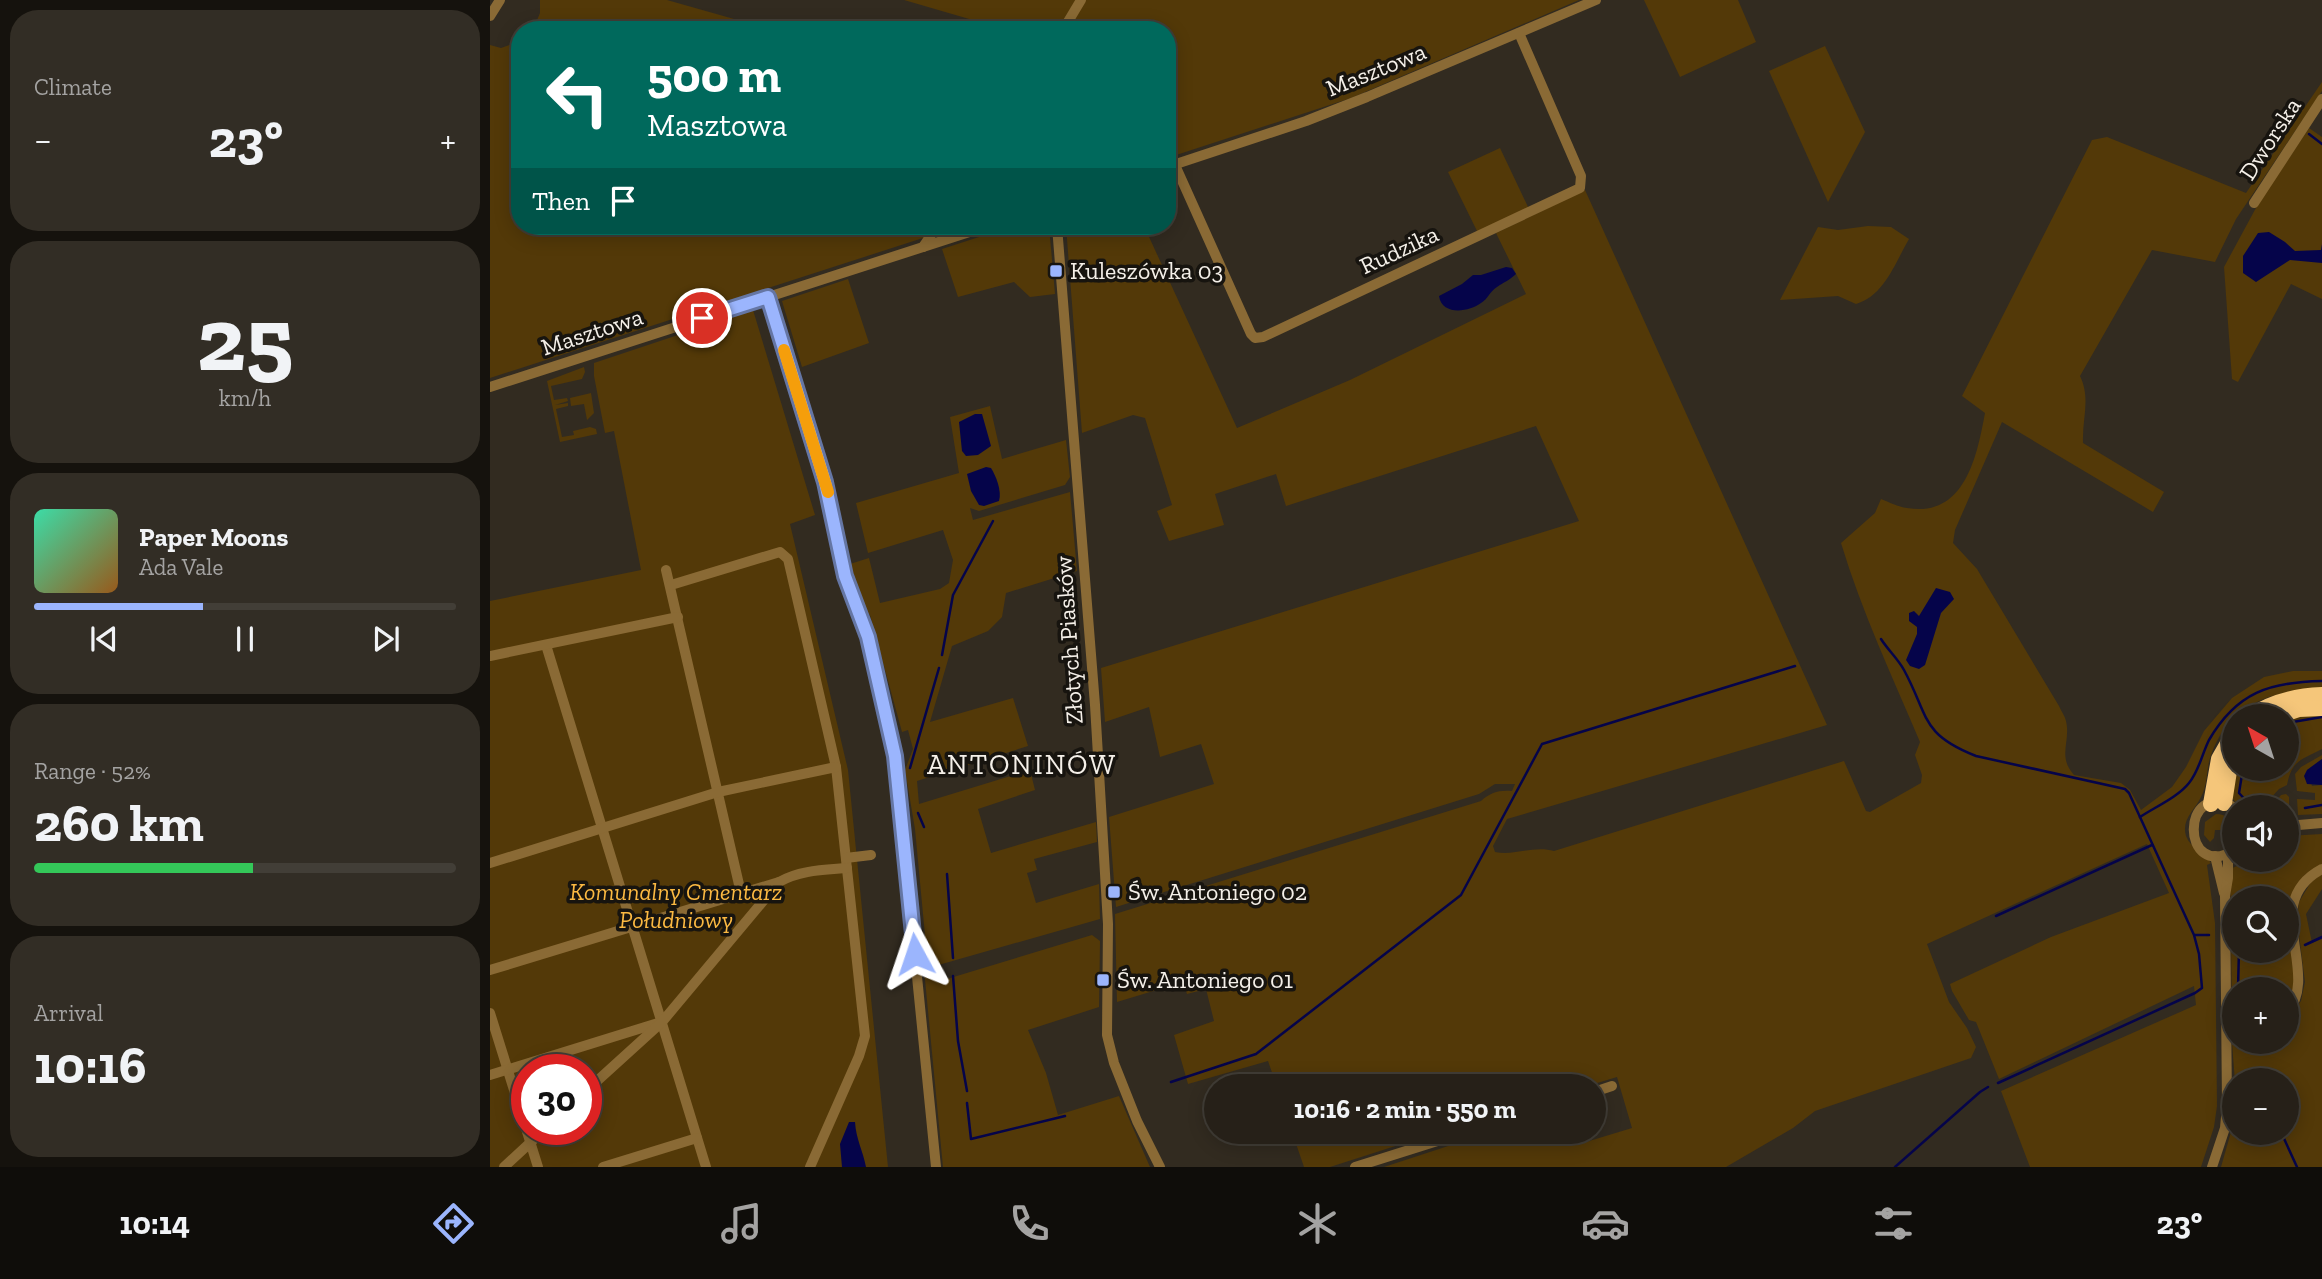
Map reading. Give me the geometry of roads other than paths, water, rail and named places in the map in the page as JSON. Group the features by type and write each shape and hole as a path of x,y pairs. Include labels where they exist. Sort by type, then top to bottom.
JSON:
{"highway":[{"path":"2272,704 2322,695"},
{"path":"2300,709 2322,708"},
{"path":"2222,754 2219,759 2222,795"}],"street":[{"path":"490,16 500,0"},
{"path":"1068,21 1081,0"},
{"name":"Masztowa","path":"1176,164 1306,121 1596,0"},
{"name":"Rudzika","path":"1176,176 1251,334 1259,339 1580,188 1581,176 1519,33"},
{"name":"Dworska","path":"2254,203 2322,99"},
{"path":"923,247 931,235"},
{"name":"Masztowa","path":"490,387 960,235"},
{"name":"Złotych Piasków","path":"1058,235 1096,719 1108,924 1107,1035 1114,1063 1137,1121 1160,1167"},
{"path":"768,297 825,482 845,576 868,637 895,756 936,1167"},
{"path":"671,585 780,552 788,559 836,767 864,1036 859,1056 810,1167"},
{"path":"666,570 741,893"},
{"path":"490,656 678,617"},
{"path":"546,645 706,1167"},
{"path":"490,863 718,792 836,767"},
{"path":"2222,805 2197,814 2192,833 2198,846 2206,852 2215,856 2222,854"},
{"path":"2299,824 2322,823"},
{"path":"490,970 779,882 790,876 871,855"},
{"path":"2215,856 2223,886"},
{"path":"2299,986 2294,902 2305,881 2322,869"},
{"path":"602,1076 662,1022 779,882"},
{"path":"490,1013 511,1082"},
{"path":"490,1075 662,1022"},
{"path":"2212,1167 2225,1128 2230,1054"},
{"path":"1606,1088 1612,1086"},
{"path":"603,1167 697,1138"},
{"path":"1355,1167 1427,1144"},
{"path":"504,1167 529,1145"},
{"path":"532,1145 538,1167"}],"waterway":[{"path":"2309,134 2322,144"},
{"path":"942,655 953,595 993,521"},
{"path":"1881,639 1904,670 1928,722 1945,740 1958,748 1976,756 2125,789 2194,935 2199,954 2202,988 1998,1083"},
{"path":"1171,1082 1256,1054 1461,895 1542,744 1795,666"},
{"path":"910,768 939,668"},
{"path":"2140,817 2173,797 2189,783 2209,740 2231,711 2243,701 2271,687 2322,681"},
{"path":"2300,721 2322,717"},
{"path":"2241,781 2241,795"},
{"path":"2305,808 2322,805"},
{"path":"918,813 924,827"},
{"path":"1996,916 2152,845"},
{"path":"947,874 953,958"},
{"path":"2195,935 2209,935"},
{"path":"2305,945 2322,937"},
{"path":"2238,977 2239,963"},
{"path":"953,976 958,1041 967,1091"},
{"path":"1895,1167 1988,1087"},
{"path":"967,1103 971,1139 1065,1116"},
{"path":"2287,1145 2297,1167"}],"place":[{"name":"Kuleszówka 03","path":"1056,271"},
{"name":"Św. Antoniego 02","path":"1114,892"},
{"name":"Św. Antoniego 01","path":"1103,980"}],"district":[{"name":"ANTONINÓW","path":"1022,764"}],"park label":[{"name":"Komunalny Cmentarz Południowy","path":"676,906"}]}
